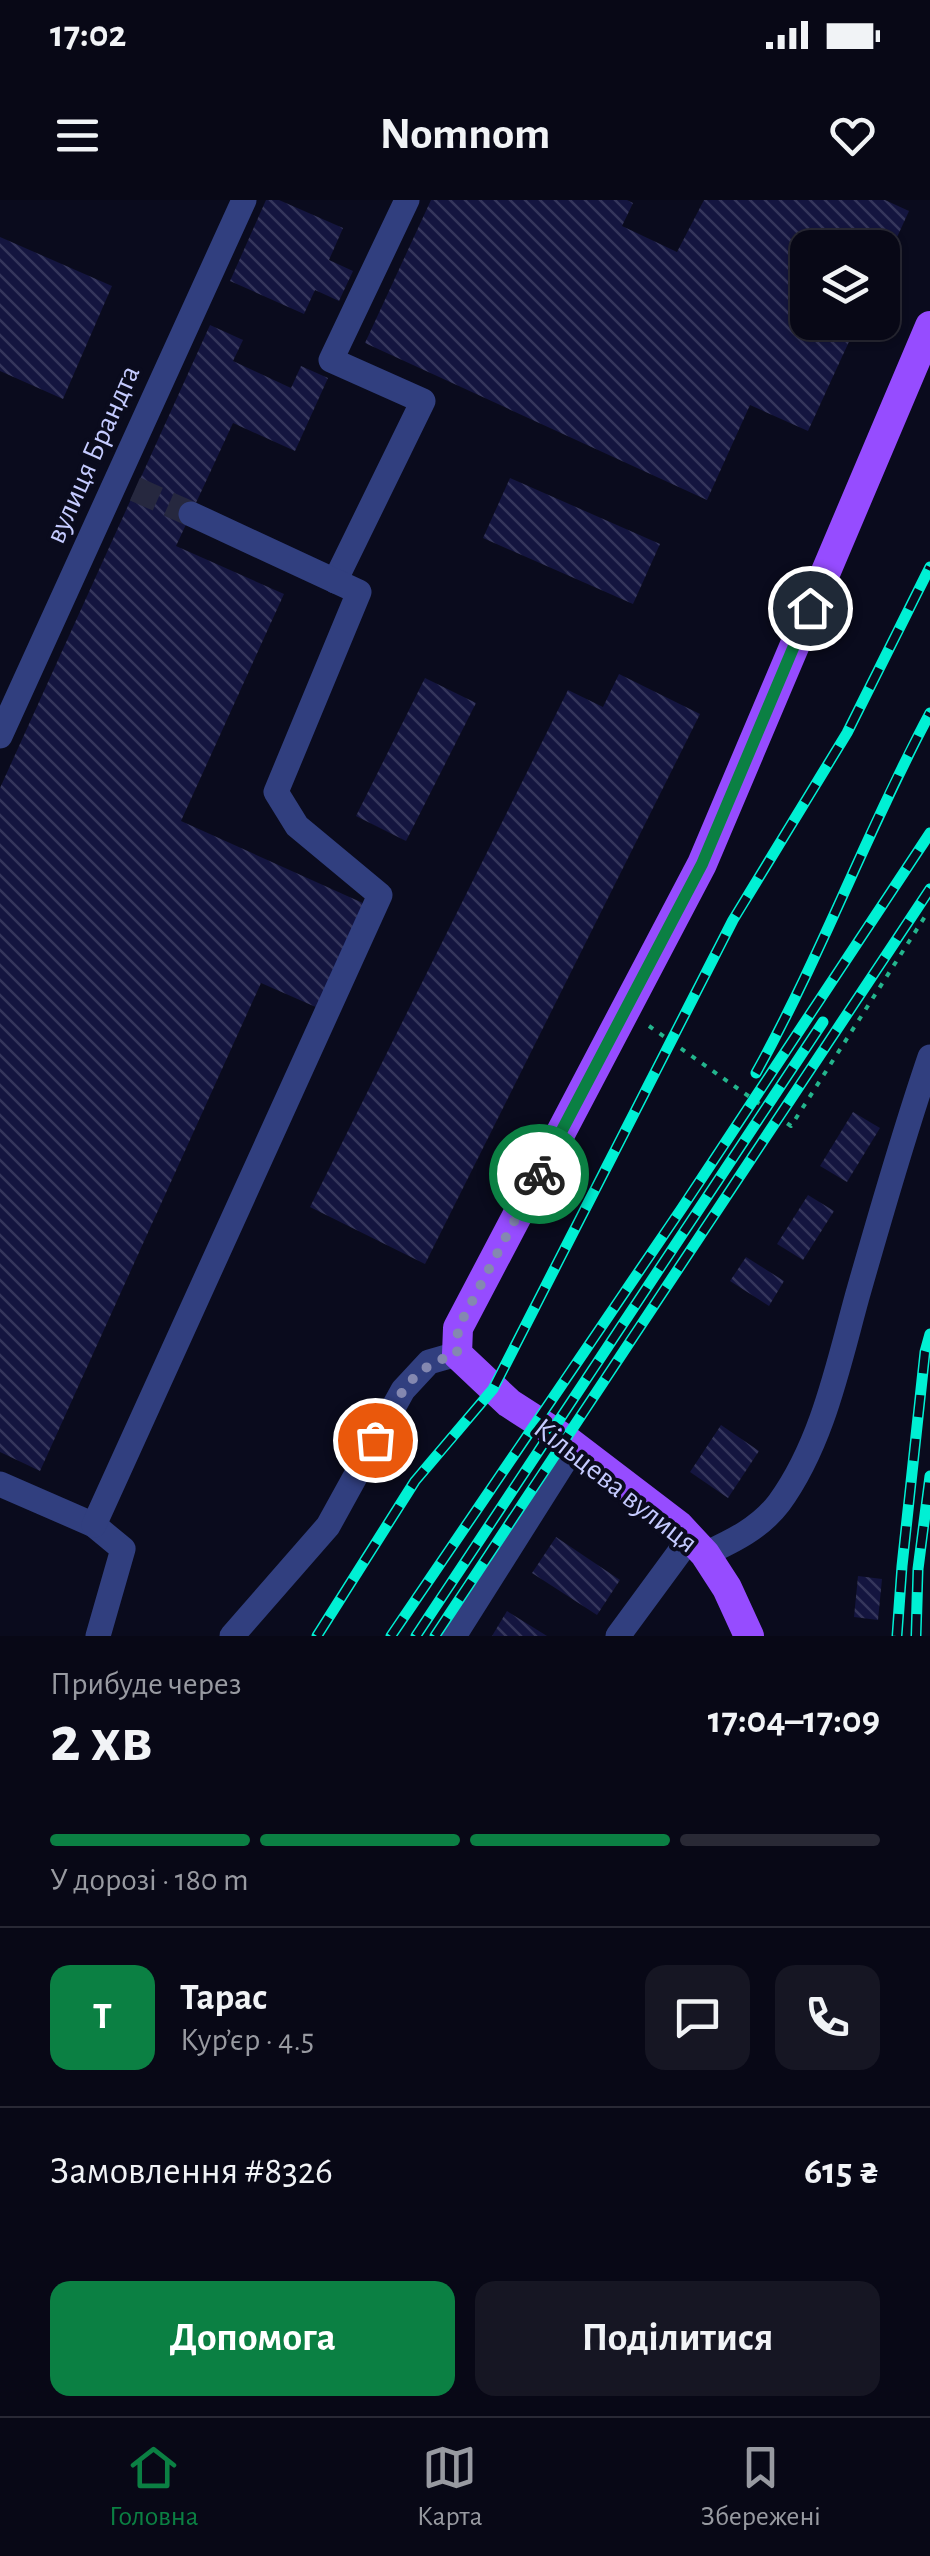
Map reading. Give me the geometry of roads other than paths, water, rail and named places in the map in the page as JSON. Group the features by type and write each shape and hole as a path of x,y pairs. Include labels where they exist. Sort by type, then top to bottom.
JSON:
{"main road":[{"path":"457,1354 458,1328 702,864 930,326"},
{"name":"Кільцева вулиця","path":"457,1354 508,1402 574,1446 698,1546 727,1588 749,1636"}],"street":[{"name":"вулиця Брандта","path":"0,736 126,485 244,200"},
{"path":"335,581 423,401 331,360 408,200"},
{"path":"94,1525 380,895 297,826 276,792 359,592 191,514"},
{"path":"618,1636 698,1546 748,1533 779,1503 812,1442 930,1057"},
{"path":"232,1636 328,1526 403,1390 429,1362 457,1354"},
{"path":"454,1636 574,1446"},
{"path":"0,1484 94,1525 124,1549 98,1636"}],"tunnel":[{"path":"135,489 191,514"}],"railway":[{"path":"317,1636 415,1481 493,1389 733,920 847,733 930,567"},
{"path":"756,1073 930,713"},
{"path":"391,1636 682,1208 930,833"},
{"path":"435,1636 930,889"},
{"path":"416,1636 823,1022"},
{"path":"897,1636 925,1352 930,1334"},
{"path":"916,1636 918,1569 930,1476"}]}
